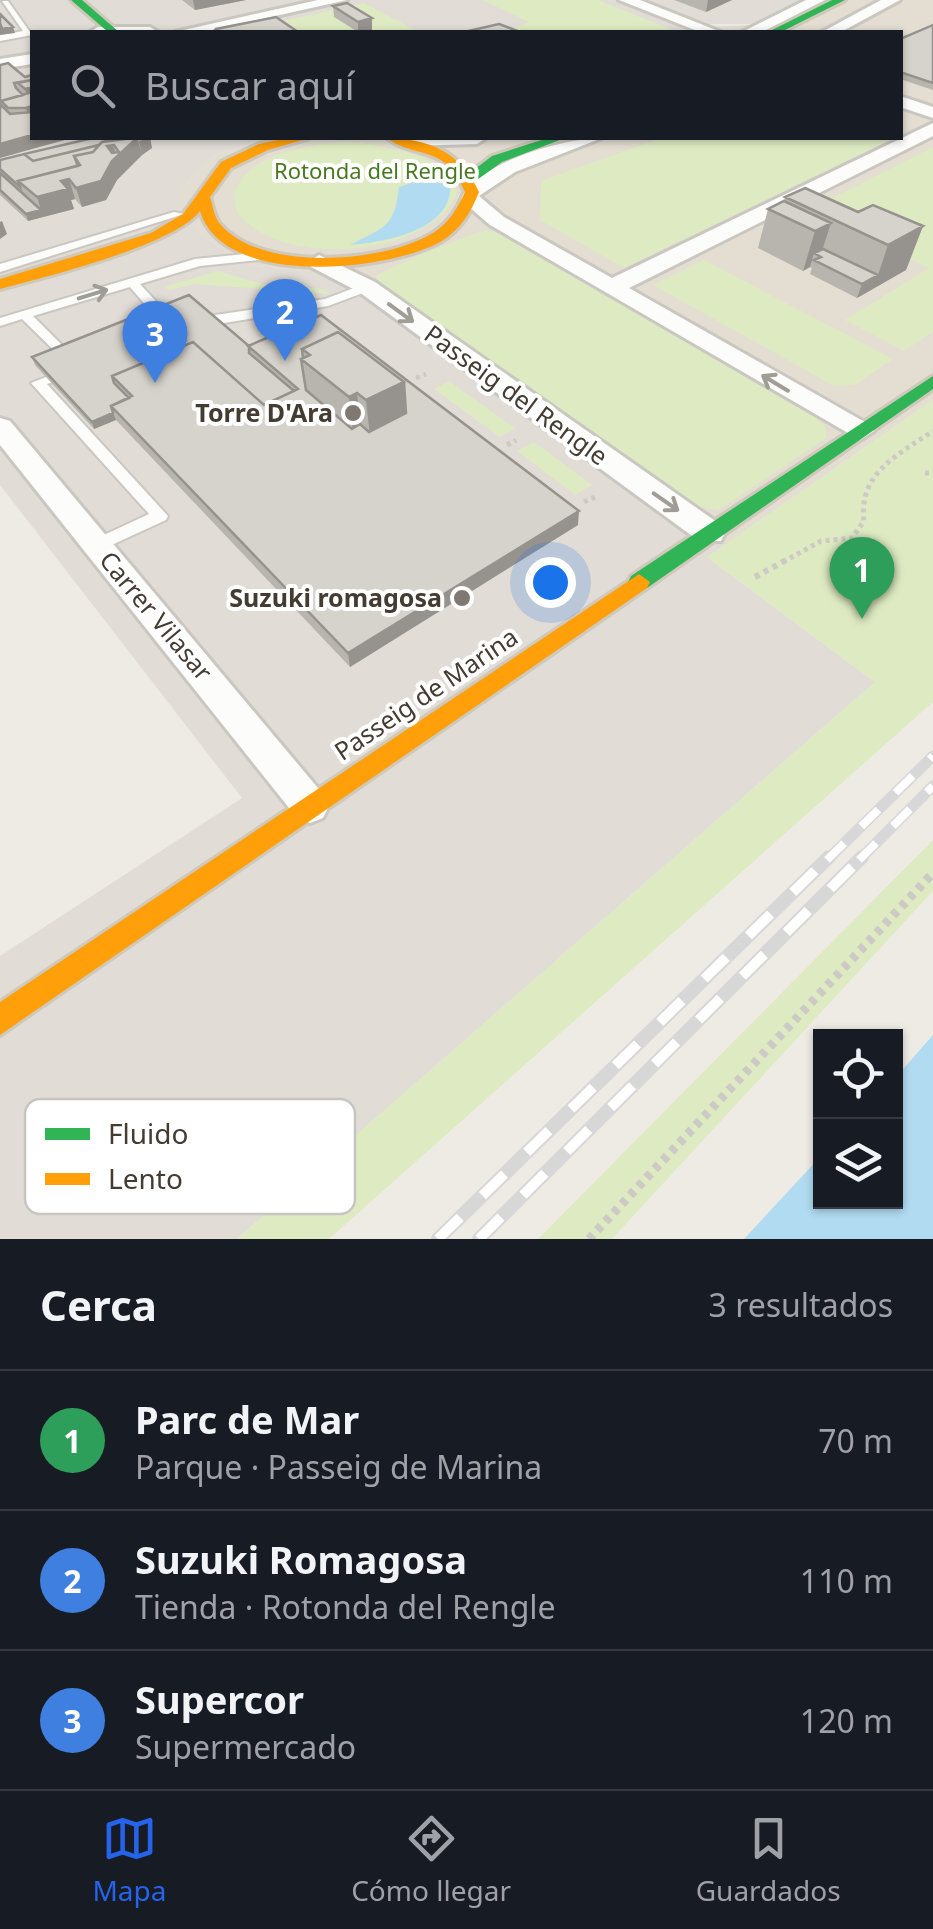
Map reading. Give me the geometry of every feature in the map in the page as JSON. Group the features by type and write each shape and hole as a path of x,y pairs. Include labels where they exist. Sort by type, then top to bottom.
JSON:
{"main road":[{"path":"56,0 101,30"},
{"path":"76,0 102,30"},
{"path":"777,30 840,0"},
{"path":"808,30 869,0"},
{"path":"230,164 235,150 232,140"},
{"path":"0,284 173,228 190,216 217,174 230,164 258,149 295,140"},
{"path":"402,140 433,149 472,150 509,140"},
{"path":"0,302 147,260 240,247 282,259 318,262 367,259 412,248 446,231 471,190 497,159 553,140"},
{"path":"433,149 459,166 471,190"},
{"path":"203,197 206,218 240,247"},
{"name":"Passeig de Marina","path":"0,1020 933,381"}],"street":[{"path":"193,30 340,0"},
{"path":"626,0 708,30"},
{"path":"754,30 818,0"},
{"path":"834,30 893,0"},
{"path":"4,63 30,58"},
{"path":"903,102 933,113"},
{"path":"612,287 933,129"},
{"path":"587,140 508,168 471,190 497,221 860,431"},
{"name":"Passeig del Rengle","path":"318,262 366,287 710,532"},
{"name":"Carrer Vilasar","path":"0,427 310,806"}],"lane":[{"path":"4,3 29,33 0,41 4,63"},
{"path":"0,268 160,222 203,197"},
{"path":"0,322 225,257 282,259"},
{"path":"132,282 174,330"},
{"path":"158,336 250,311 349,298 366,287"},
{"path":"25,315 79,368"},
{"path":"95,362 38,384 160,516 98,545"}],"path":[{"path":"416,378 426,374"},
{"path":"755,576 821,540 852,538 864,522 859,504 865,481 933,431"},
{"path":"507,445 516,440"},
{"path":"584,502 594,496"},
{"path":"590,1239 933,872"}],"shaded area":[{"path":"0,0 807,0 765,24 710,24 700,30 30,30 30,140 263,140 214,155 184,186 178,205 202,235 245,265 349,274 726,544 708,558 875,682 355,1136 355,1099 25,1099 25,1214 266,1214 237,1239 0,1239 0,956 242,798 0,485"},
{"path":"807,0 933,0 933,400 726,544 349,274 245,265 202,235 178,205 184,186 214,155 263,140 903,140 903,30 700,28 765,24 769,17"}],"green space":[{"path":"482,0 598,0 673,30 508,30 529,22"},
{"path":"364,3 415,30 291,30 279,22"},
{"path":"655,140 890,140 624,268 540,220 541,181"},
{"name":"Rotonda del Rengle","path":"329,143 381,146 428,160 446,170 456,183 454,199 438,218 417,231 392,241 334,249 278,240 254,228 236,211 234,193 252,169 280,154","holes":["399,187 443,209 403,235 381,241 357,241 376,233 388,222"]},
{"path":"933,147 933,332 904,351 845,320 929,268 806,211"},
{"path":"488,230 510,238 816,418 826,428 826,438 719,510 693,506 376,283 377,276 396,266"},
{"path":"704,260 893,359 855,385 834,386 653,285"},
{"path":"217,271 263,284 322,289 330,294 194,284 170,290 164,287"},
{"path":"449,381 515,428 500,437 434,389"},
{"path":"933,400 933,702 329,1239 237,1239 266,1214 355,1214 355,1136 875,682 707,557"},
{"path":"534,442 592,485 575,495 517,451"},
{"path":"933,840 933,891 612,1239 538,1239"}],"water":[{"path":"426,178 450,184 441,213 429,223 397,237 350,245 386,225 394,211 399,187"},
{"path":"933,1035 933,1239 744,1239 813,1165 813,1209 903,1209 903,1069"}],"building":[{"path":"347,3 372,18 358,22 333,6"},
{"path":"0,14 13,27 2,29"},
{"path":"276,17 295,30 215,30"},
{"path":"499,24 515,30 473,30"},
{"path":"933,25 933,83 903,73 903,38"},
{"path":"8,63 25,77 30,76 30,80 14,83 23,95 1,101 6,106 0,104 0,65"},
{"path":"30,80 30,88 25,89 18,83"},
{"path":"30,93 30,107 26,108 8,108 1,101"},
{"path":"0,107 10,114 30,112 30,136 0,144"},
{"path":"84,140 107,141 33,161 24,154"},
{"path":"135,140 112,161 101,181 76,188 69,179 61,181 68,189 37,197 18,181 80,165 74,156 93,152 102,142"},
{"path":"99,145 93,152 74,156 78,166 18,181 20,187 0,169 0,160 24,154 33,161"},
{"path":"0,173 41,210 26,214 0,190"},
{"path":"805,188 858,212 873,205 923,226 888,245 785,197"},
{"path":"784,201 831,223 815,231 768,209"},
{"path":"823,249 878,275 862,284 814,260 821,257 814,253"},
{"path":"189,295 294,391 264,405 193,342 112,376 129,398 111,406 113,413 92,422 32,357"},
{"path":"321,315 579,511 348,653 111,406 132,396 112,376 193,342 264,405 298,389 248,346","holes":["338,332 404,382 406,413 369,432 360,424 352,429 306,390 302,349"]},
{"path":"338,332 404,382 366,400 357,393 349,397 301,359 310,355 302,349"}],"railway":[{"path":"827,860 933,756"},
{"path":"862,857 933,786"},
{"path":"438,1239 829,857"},
{"path":"479,1239 862,857"},
{"path":"859,860 862,857"}],"traffic: fast":[{"path":"76,0 112,30"},
{"path":"777,30 840,0"},
{"path":"469,179 497,159 553,140"},
{"path":"639,582 933,381"}],"traffic: slow":[{"path":"0,284 156,236 188,217 226,165 264,147 294,140"},
{"path":"203,197 213,226 233,243 262,255 336,262 409,249 438,237 458,220 472,192 451,160 401,140"},
{"path":"0,1020 639,582"}],"place":[{"name":"Suzuki Romagosa","path":"285,361"},
{"name":"Supercor","path":"155,383"},
{"name":"Torre D'Ara","path":"353,413"},
{"name":"Suzuki romagosa","path":"462,598"},
{"name":"Parc de Mar","path":"862,619"}]}
